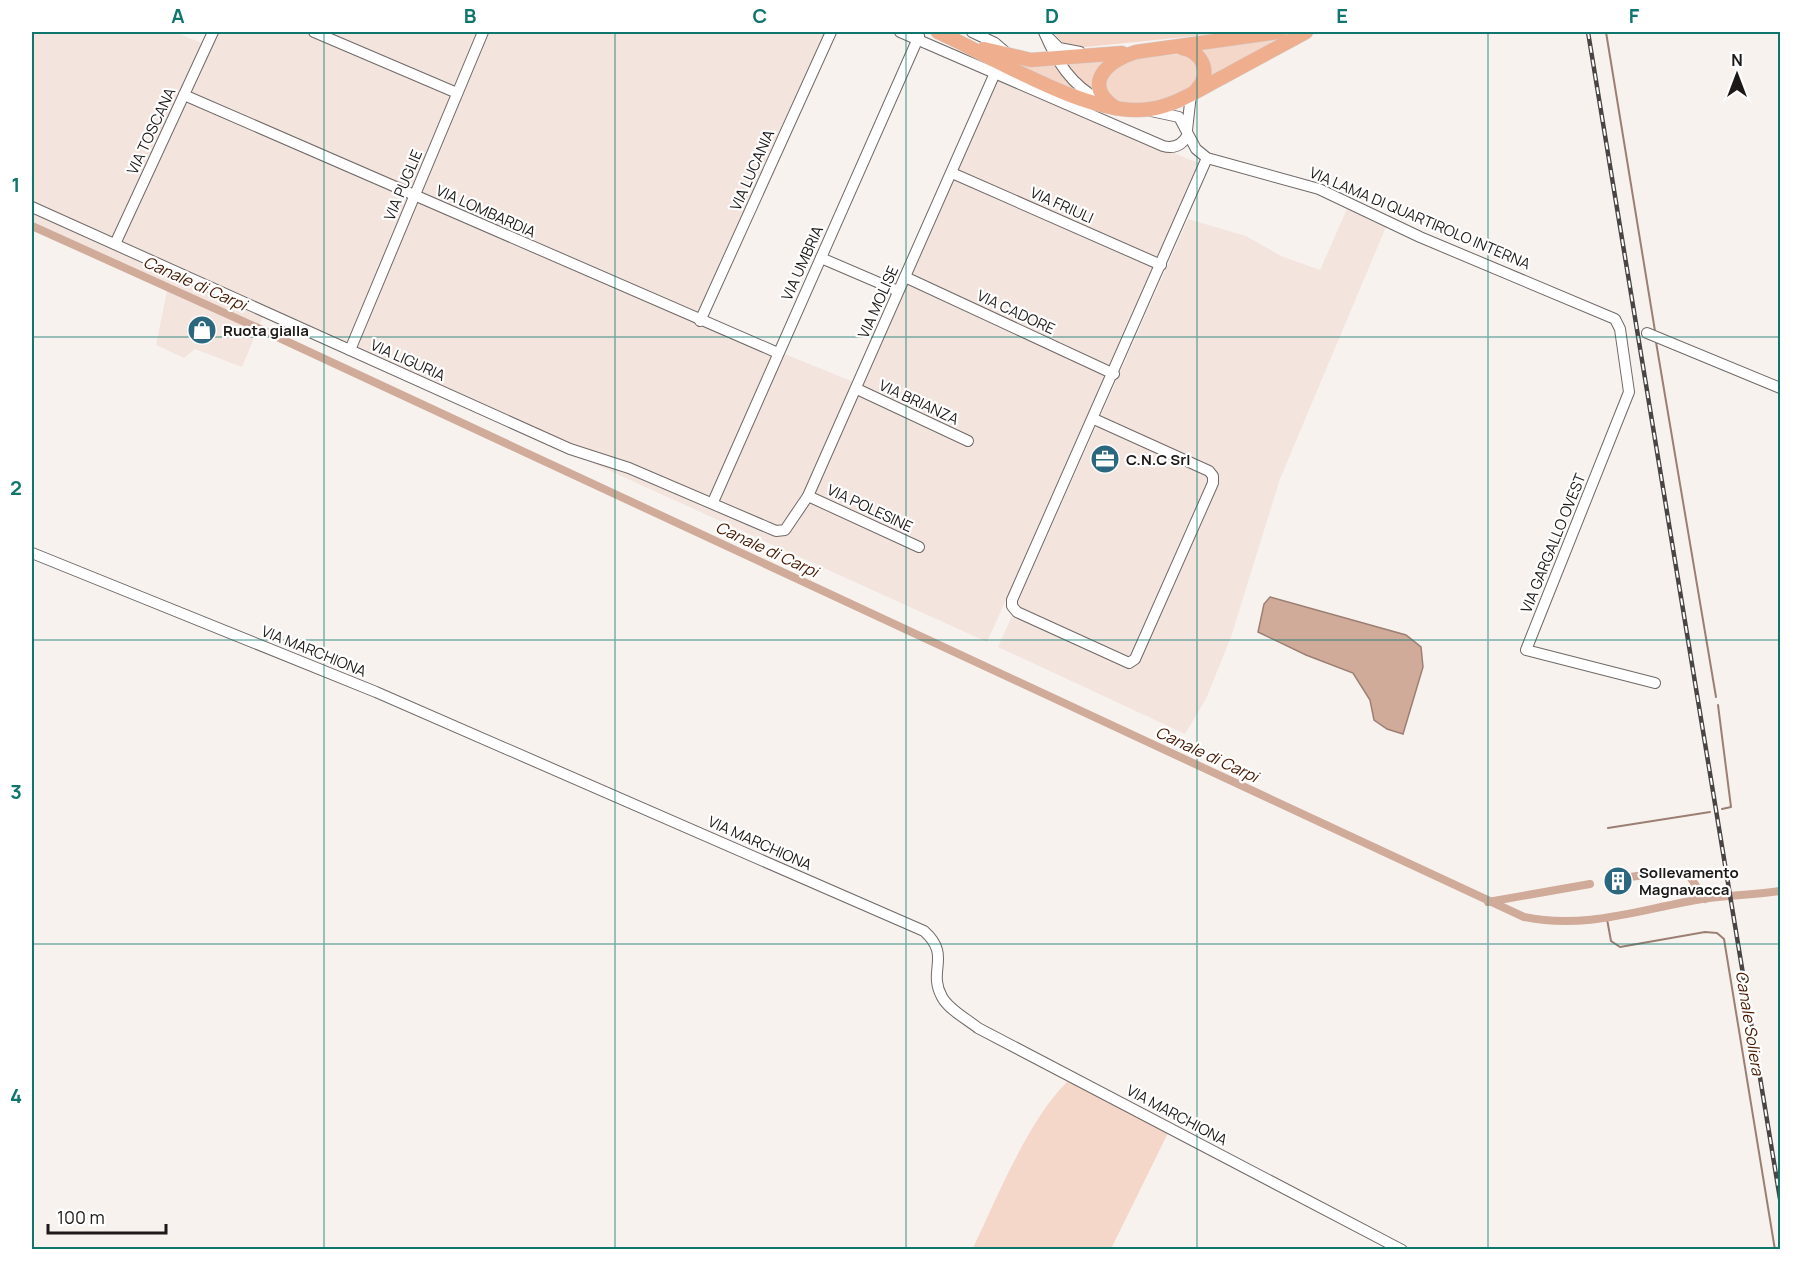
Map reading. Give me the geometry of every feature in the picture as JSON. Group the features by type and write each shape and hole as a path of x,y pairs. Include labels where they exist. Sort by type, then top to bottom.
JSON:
{"main road":[{"path":"939,32 973,47 1011,57 1056,60 1175,48 1279,32"},
{"path":"973,47 990,59 1018,72 1097,104 1117,109 1141,110 1166,105 1192,94 1305,32"},
{"path":"1175,48 1193,51 1202,62 1204,78 1192,94"},
{"path":"1117,109 1104,97 1100,87 1102,74 1109,63 1132,52"}],"street":[{"name":"VIA TOSCANA","path":"115,244 213,32"},
{"path":"314,32 457,93"},
{"name":"VIA PUGLIE","path":"350,350 483,32"},
{"name":"VIA LUCANIA","path":"700,321 831,32"},
{"path":"900,32 919,38 1163,146 1176,146 1184,141 1192,94"},
{"path":"972,32 995,43 1011,57"},
{"path":"1044,32 1055,45 1072,52 1116,50 1132,52"},
{"path":"1044,32 1056,60 1081,89 1117,109"},
{"path":"1031,60 1044,48 1044,32"},
{"name":"VIA UMBRIA","path":"713,502 919,38"},
{"name":"VIA MOLISE","path":"776,531 785,530 792,523 808,496 995,73"},
{"name":"VIA LOMBARDIA","path":"184,95 778,353"},
{"path":"1094,419 1209,471 1213,477 1213,483 1140,648 1135,659 1129,663 1017,612 1012,606 1012,600 1114,374 1207,158 1196,149 1182,122 1174,115 1141,110"},
{"name":"VIA LAMA DI QUARTIROLO INTERNA","path":"1207,158 1319,189 1420,237 1615,320"},
{"name":"VIA FRIULI","path":"952,173 1161,265"},
{"name":"VIA LIGURIA","path":"32,207 570,449 629,468 713,502 776,531"},
{"path":"821,258 898,291"},
{"name":"VIA CADORE","path":"905,276 1114,374"},
{"name":"VIA GARGALLO OVEST","path":"1615,320 1620,329 1629,392 1526,650 1655,683"},
{"path":"1647,333 1780,388"},
{"name":"VIA BRIANZA","path":"857,389 968,441"},
{"name":"VIA POLESINE","path":"808,496 919,547"},
{"name":"VIA MARCHIONA","path":"32,553 376,692 924,932 937,942 939,956 936,976 942,997 978,1028 1402,1250"}],"shaded area":[{"path":"32,32 175,32 204,44 209,32 827,32 701,320 856,383 992,76 1198,163 1105,379 987,642 264,314 242,367 195,349 184,358 156,345 168,286 32,223"},
{"path":"1053,32 1235,32 1076,48 1063,43"},
{"path":"1297,32 1209,79 1196,48"},
{"path":"1178,54 1192,60 1199,73 1195,83 1178,95 1139,104 1116,100 1107,92 1107,72 1123,60"},
{"path":"1106,60 1096,70 1093,92 1061,63"},
{"path":"1053,64 1078,90 1076,92 1023,69 1024,65"},
{"path":"1347,209 1386,227 1280,479 1231,637 1206,699 1185,734 998,647 1188,219 1246,236 1281,256 1320,270"},
{"path":"1270,597 1406,635 1421,647 1423,667 1403,734 1387,729 1374,720 1370,700 1353,673 1306,655 1258,632 1264,604"},
{"path":"1068,1081 1168,1133 1111,1249 972,1250 1027,1138 1040,1116"}],"waterway":[{"path":"1606,32 1655,331"},
{"name":"Canale di Carpi","path":"32,226 258,328 1524,917 1569,921 1591,920 1702,899 1780,891"},
{"path":"1656,342 1716,697"},
{"path":"1718,705 1731,807 1722,809"},
{"path":"1608,828 1710,812"},
{"name":"Canale di Carpi","path":"1624,878 1663,872 1688,874 1705,899"},
{"name":"Canale di Carpi","path":"1488,902 1590,884"},
{"name":"Canale Soliera","path":"1607,919 1611,941 1620,947 1705,932 1717,933 1724,939 1775,1250"}],"railway":[{"path":"1588,32 1780,1199"}],"place":[{"name":"Ruota gialla","path":"202,330"},
{"name":"C.N.C Srl","path":"1105,459"},
{"name":"Sollevamento Magnavacca","path":"1618,881"}]}
